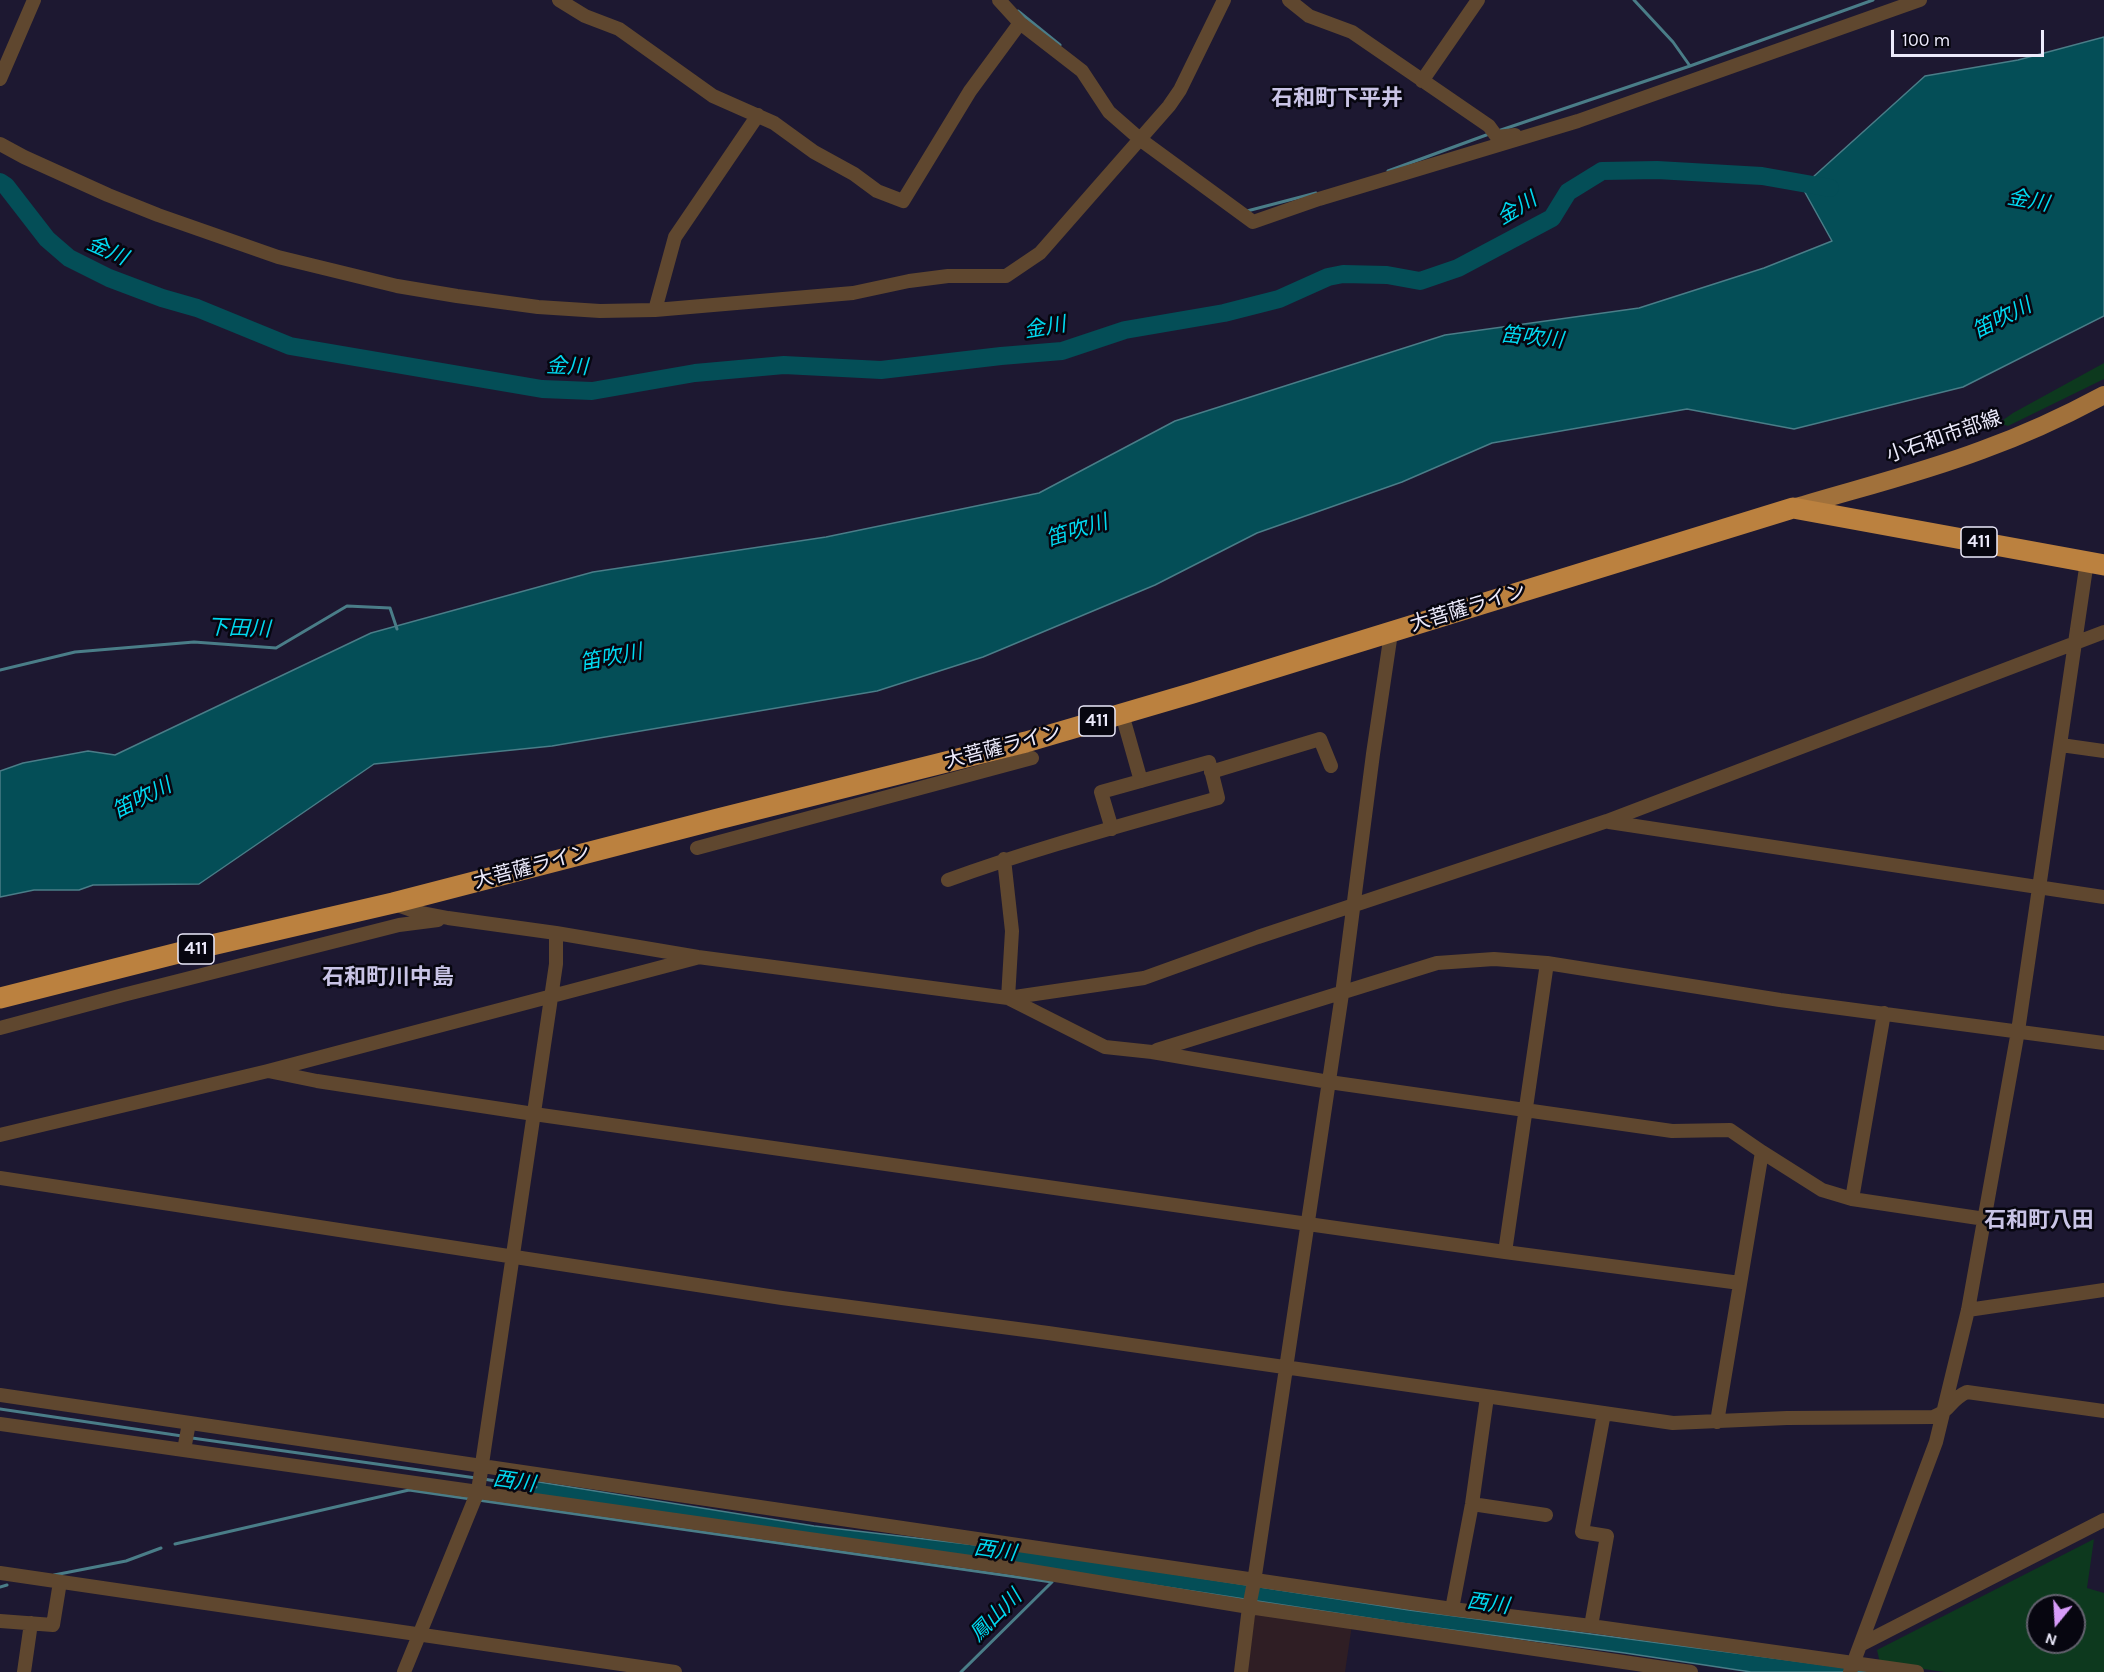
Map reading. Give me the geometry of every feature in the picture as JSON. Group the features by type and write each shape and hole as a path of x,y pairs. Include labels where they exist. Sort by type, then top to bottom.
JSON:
{"highway":[{"name":"大菩薩ライン","path":"0,998 179,953 934,775 1026,742 1391,633 1793,508 2095,563"}],"main road":[{"name":"小石和市部線","path":"1793,508 1984,450 2063,416 2104,395"},
{"path":"1854,520 1850,505 1855,489"}],"street":[{"path":"0,79 34,0"},
{"path":"559,0 585,16 619,29 713,96 774,123 814,152 854,174 877,191 903,201 970,91 1020,23"},
{"path":"999,0 1020,23 1082,71 1109,112 1253,222 1319,199 1535,135 1920,0"},
{"path":"1289,0 1309,16 1352,32 1493,132 1535,135"},
{"path":"1422,81 1479,0"},
{"path":"0,144 118,199 278,257 397,286 538,307 600,311 655,310 853,293 909,281 948,276 1006,276 1040,253 1143,138 1180,90 1220,2"},
{"path":"655,310 675,237 758,115"},
{"path":"1852,1667 1936,1442 1945,1413 1968,1310 2019,1031 2075,642 2095,563"},
{"path":"393,903 417,912 448,918 556,933 698,957 1008,998 1144,978 1258,937 1607,822 2104,632"},
{"path":"1241,1672 1249,1604 1255,1580 1342,994 1372,754 1391,633"},
{"path":"1122,714 1141,781"},
{"path":"1211,772 1320,739 1331,766"},
{"path":"2061,745 2104,751"},
{"path":"697,848 934,775 1032,758"},
{"path":"948,880 1005,860 1112,829 1218,798 1209,762 1101,792 1112,829"},
{"path":"1607,822 2104,897"},
{"path":"1005,860 1012,931 1008,998"},
{"path":"0,1028 123,994 399,925 448,918"},
{"path":"404,1672 477,1487 556,964 556,933"},
{"path":"0,1136 268,1071 551,998 698,957"},
{"path":"1152,1052 1437,963 1494,959 1547,963 1780,1000 2104,1043"},
{"path":"1505,1252 1547,963"},
{"path":"1008,998 1105,1047 1152,1052 1329,1082 1672,1131 1730,1130 1821,1190 1852,1199 1985,1219"},
{"path":"1852,1199 1884,1013"},
{"path":"268,1071 317,1081 534,1114 1307,1222 1505,1252 1740,1283"},
{"path":"1717,1422 1762,1152"},
{"path":"0,1178 782,1298 1036,1332 1673,1424 1787,1418 1933,1417 1945,1413 1955,1397 1967,1392 2104,1411"},
{"path":"1968,1310 2104,1290"},
{"path":"0,1395 189,1423 528,1497 1691,1672"},
{"path":"1452,1609 1472,1504 1487,1397"},
{"path":"1591,1626 1607,1536 1582,1532 1604,1413"},
{"path":"184,1450 189,1423"},
{"path":"0,1424 477,1487 531,1477 1452,1609 1591,1626 1852,1667 1917,1672"},
{"path":"528,1497 531,1477"},
{"path":"1472,1504 1546,1515"},
{"path":"1862,1644 2104,1520"},
{"path":"0,1573 675,1672"},
{"path":"0,1621 53,1624 60,1582"},
{"path":"24,1672 32,1623"}],"shaded area":[{"path":"2104,363 2104,379 2008,426 2002,424 2003,420 2013,413"},
{"path":"2094,1539 2087,1588 2104,1593 2104,1672 1945,1672 1880,1663 1877,1650"},
{"path":"1255,1613 1352,1625 1345,1672 1246,1672"}],"water":[{"name":"笛吹川","path":"2104,37 2104,316 1963,387 1794,429 1687,409 1492,443 1402,482 1257,533 1155,585 983,657 877,691 552,746 374,764 199,884 93,885 79,890 34,890 0,897 0,771 23,763 88,751 115,755 371,633 593,572 826,537 1039,493 1175,421 1445,335 1639,308 1764,268 1832,241 1802,187 1925,76 2018,60"},
{"path":"533,1481 814,1526 1027,1551 1409,1610 1880,1672 1751,1672 1407,1624 1023,1565 532,1495"}],"waterway":[{"path":"1634,0 1673,42 1690,66"},
{"path":"1498,131 1690,66 1873,0"},
{"path":"1018,11 1060,45"},
{"path":"1388,171 1489,134"},
{"name":"金川","path":"0,182 6,186 47,239 69,258 109,278 162,298 197,308 290,346 542,389 592,391 695,373 784,365 881,370 1062,351 1125,330 1224,313 1279,299 1328,277 1343,274 1387,275 1420,281 1458,268 1552,218 1568,192 1602,171 1657,170 1762,176 1830,188"},
{"path":"1247,211 1316,193"},
{"name":"下田川","path":"0,670 75,652 194,642 276,648 347,606 390,608 397,629"},
{"path":"0,1409 182,1436"},
{"path":"192,1438 476,1478"},
{"path":"483,1479 536,1487"},
{"name":"西川","path":"175,1544 409,1490 471,1499"},
{"name":"西川","path":"478,1500 1052,1582"},
{"name":"西川","path":"54,1575 126,1561 161,1548"},
{"name":"鳳山川","path":"961,1672 1052,1582"},
{"name":"西川","path":"0,1587 7,1585"}],"district":[{"name":"石和町下平井","path":"1337,99"},
{"name":"石和町川中島","path":"388,978"},
{"name":"石和町八田","path":"2039,1221"}]}
